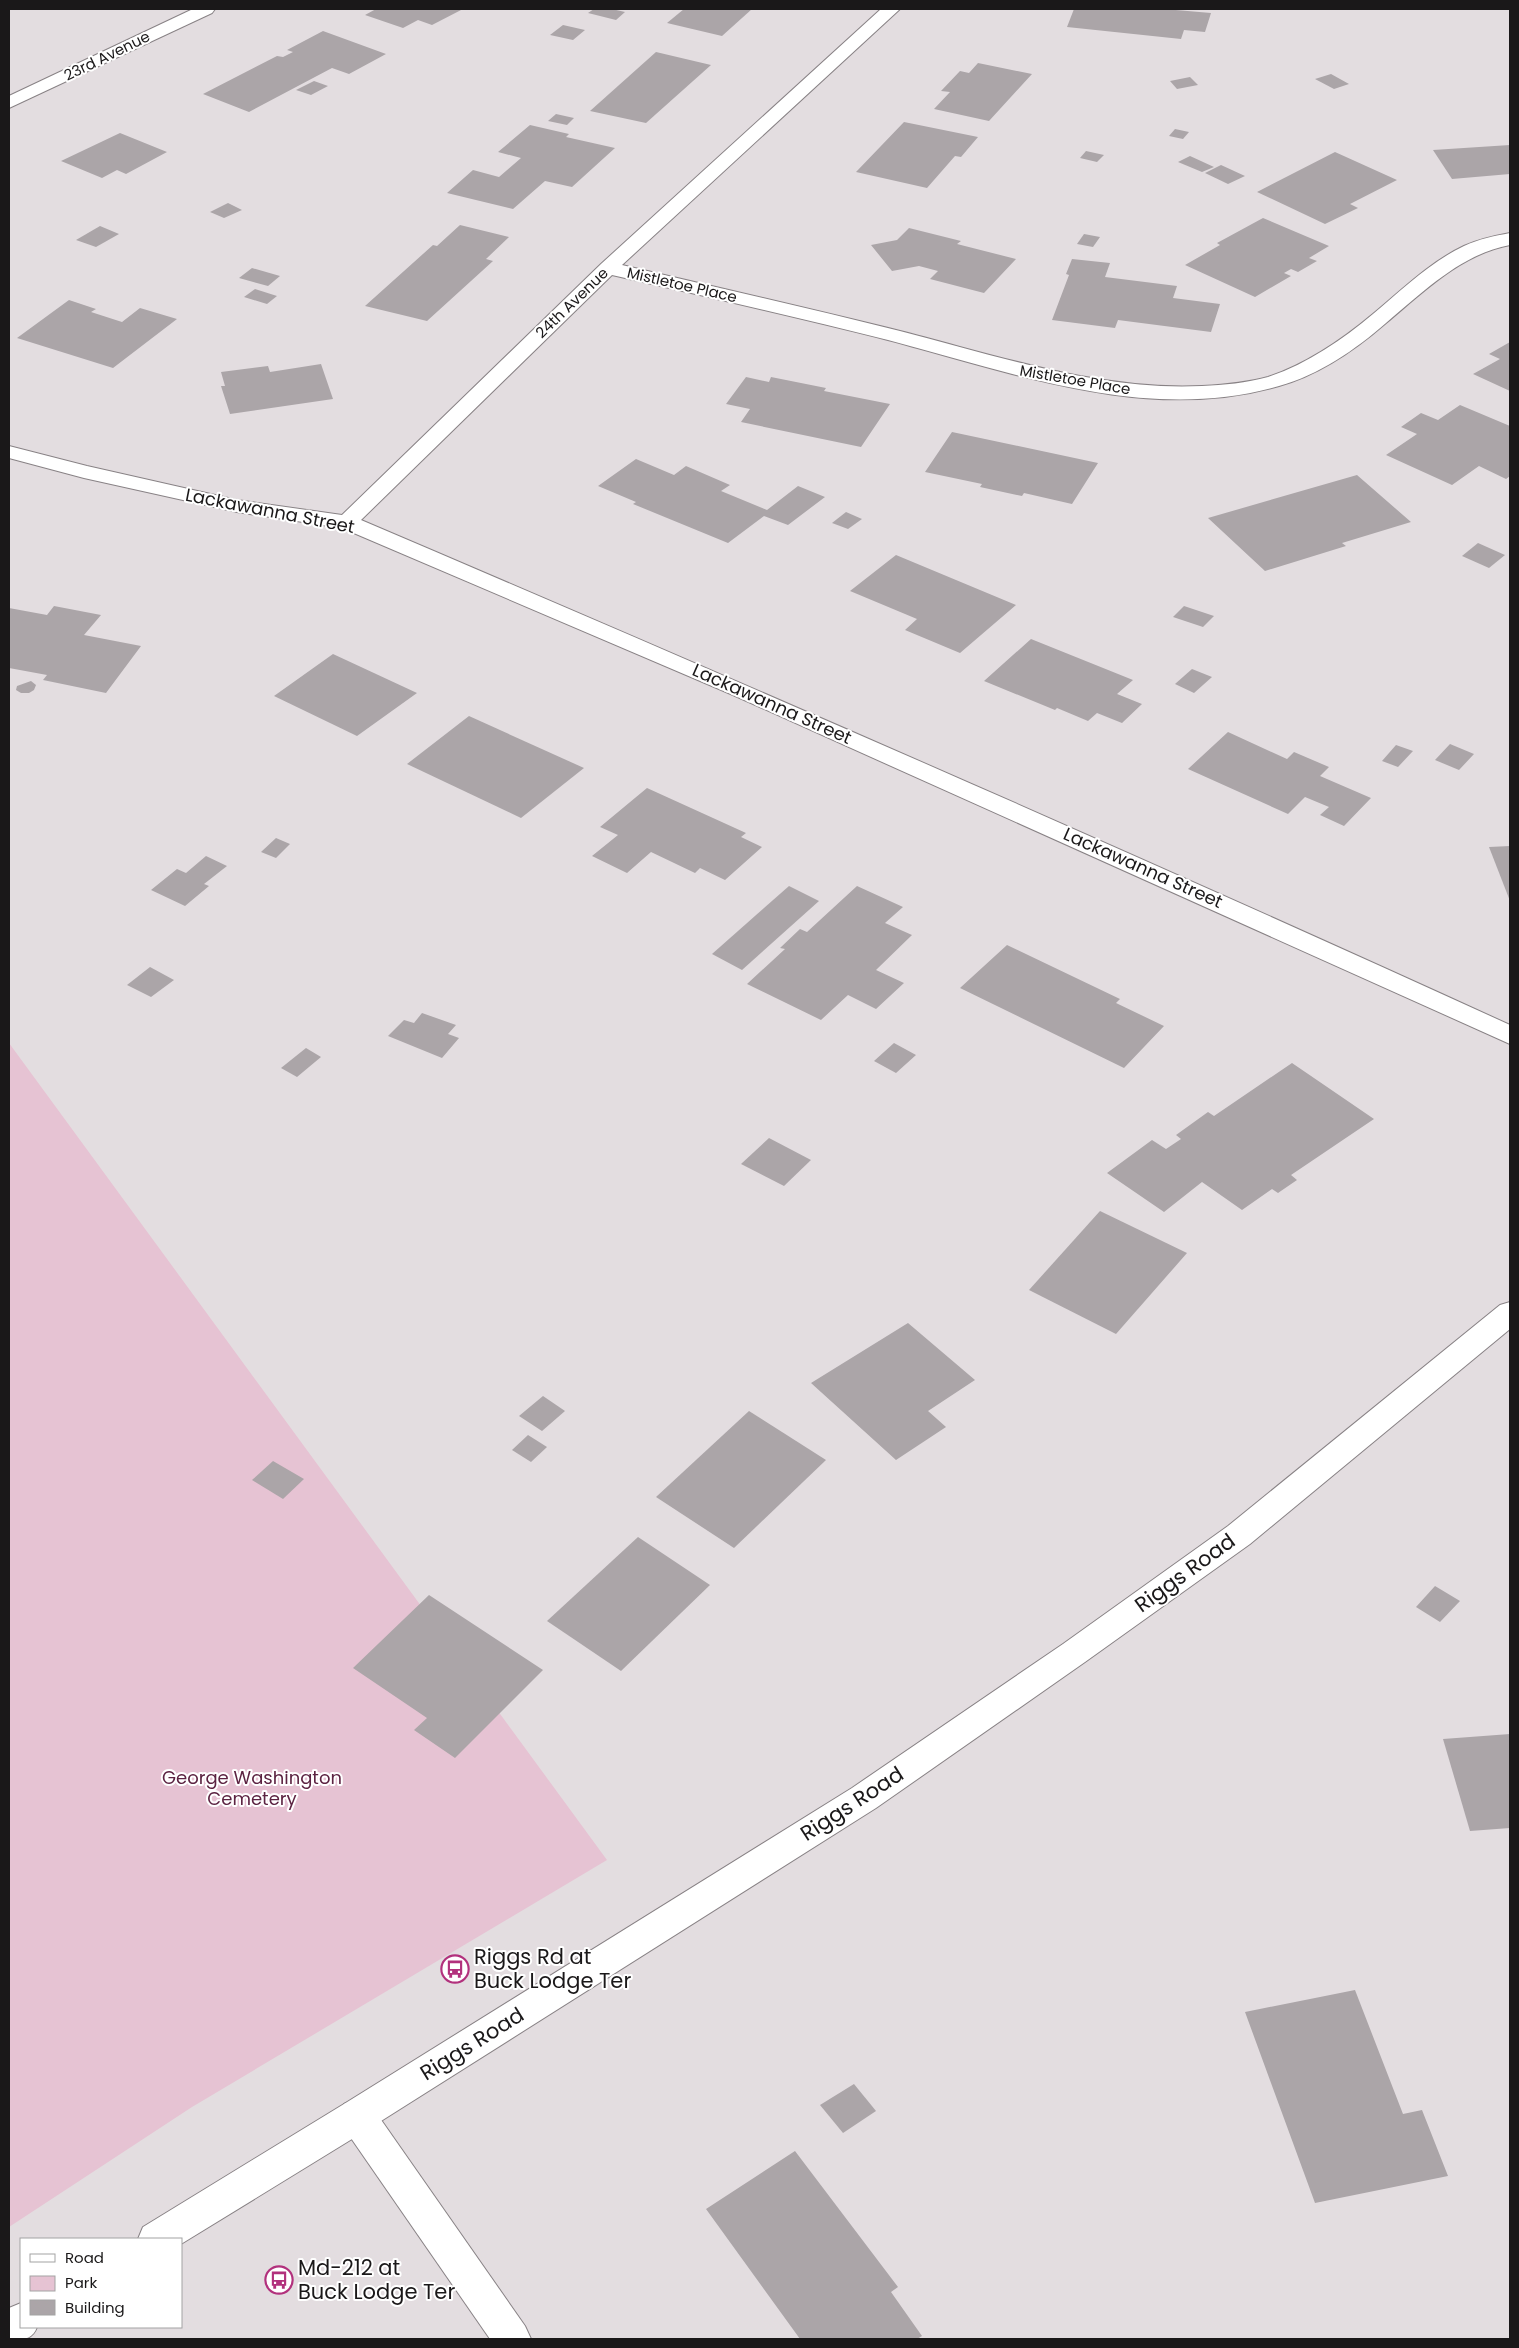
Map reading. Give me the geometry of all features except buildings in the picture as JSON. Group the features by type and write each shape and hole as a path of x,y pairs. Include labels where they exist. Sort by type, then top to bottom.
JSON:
{"street":[{"name":"23rd Avenue","path":"9,103 206,9"},
{"name":"24th Avenue","path":"347,522 608,268 891,9"},
{"name":"Mistletoe Place","path":"608,268 897,337 1017,370 1073,382 1138,391 1194,394 1242,388 1278,380 1324,359 1361,333 1454,260 1474,248 1501,239 1510,239"},
{"name":"Lackawanna Street","path":"9,452 84,472 237,506 347,522 750,694 1226,905 1510,1035"},
{"name":"Riggs Road","path":"158,2238 357,2116 864,1798 1074,1653 1239,1535 1510,1313"},
{"path":"357,2116 512,2339"},
{"path":"9,2329 20,2323"}],"green space":[{"name":"George Washington Cemetery","path":"9,1043 607,1860 192,2107 9,2227"}],"place":[{"name":"Riggs Rd at Buck Lodge Ter","path":"455,1969"},
{"name":"Md-212 at Buck Lodge Ter","path":"279,2280"}]}
